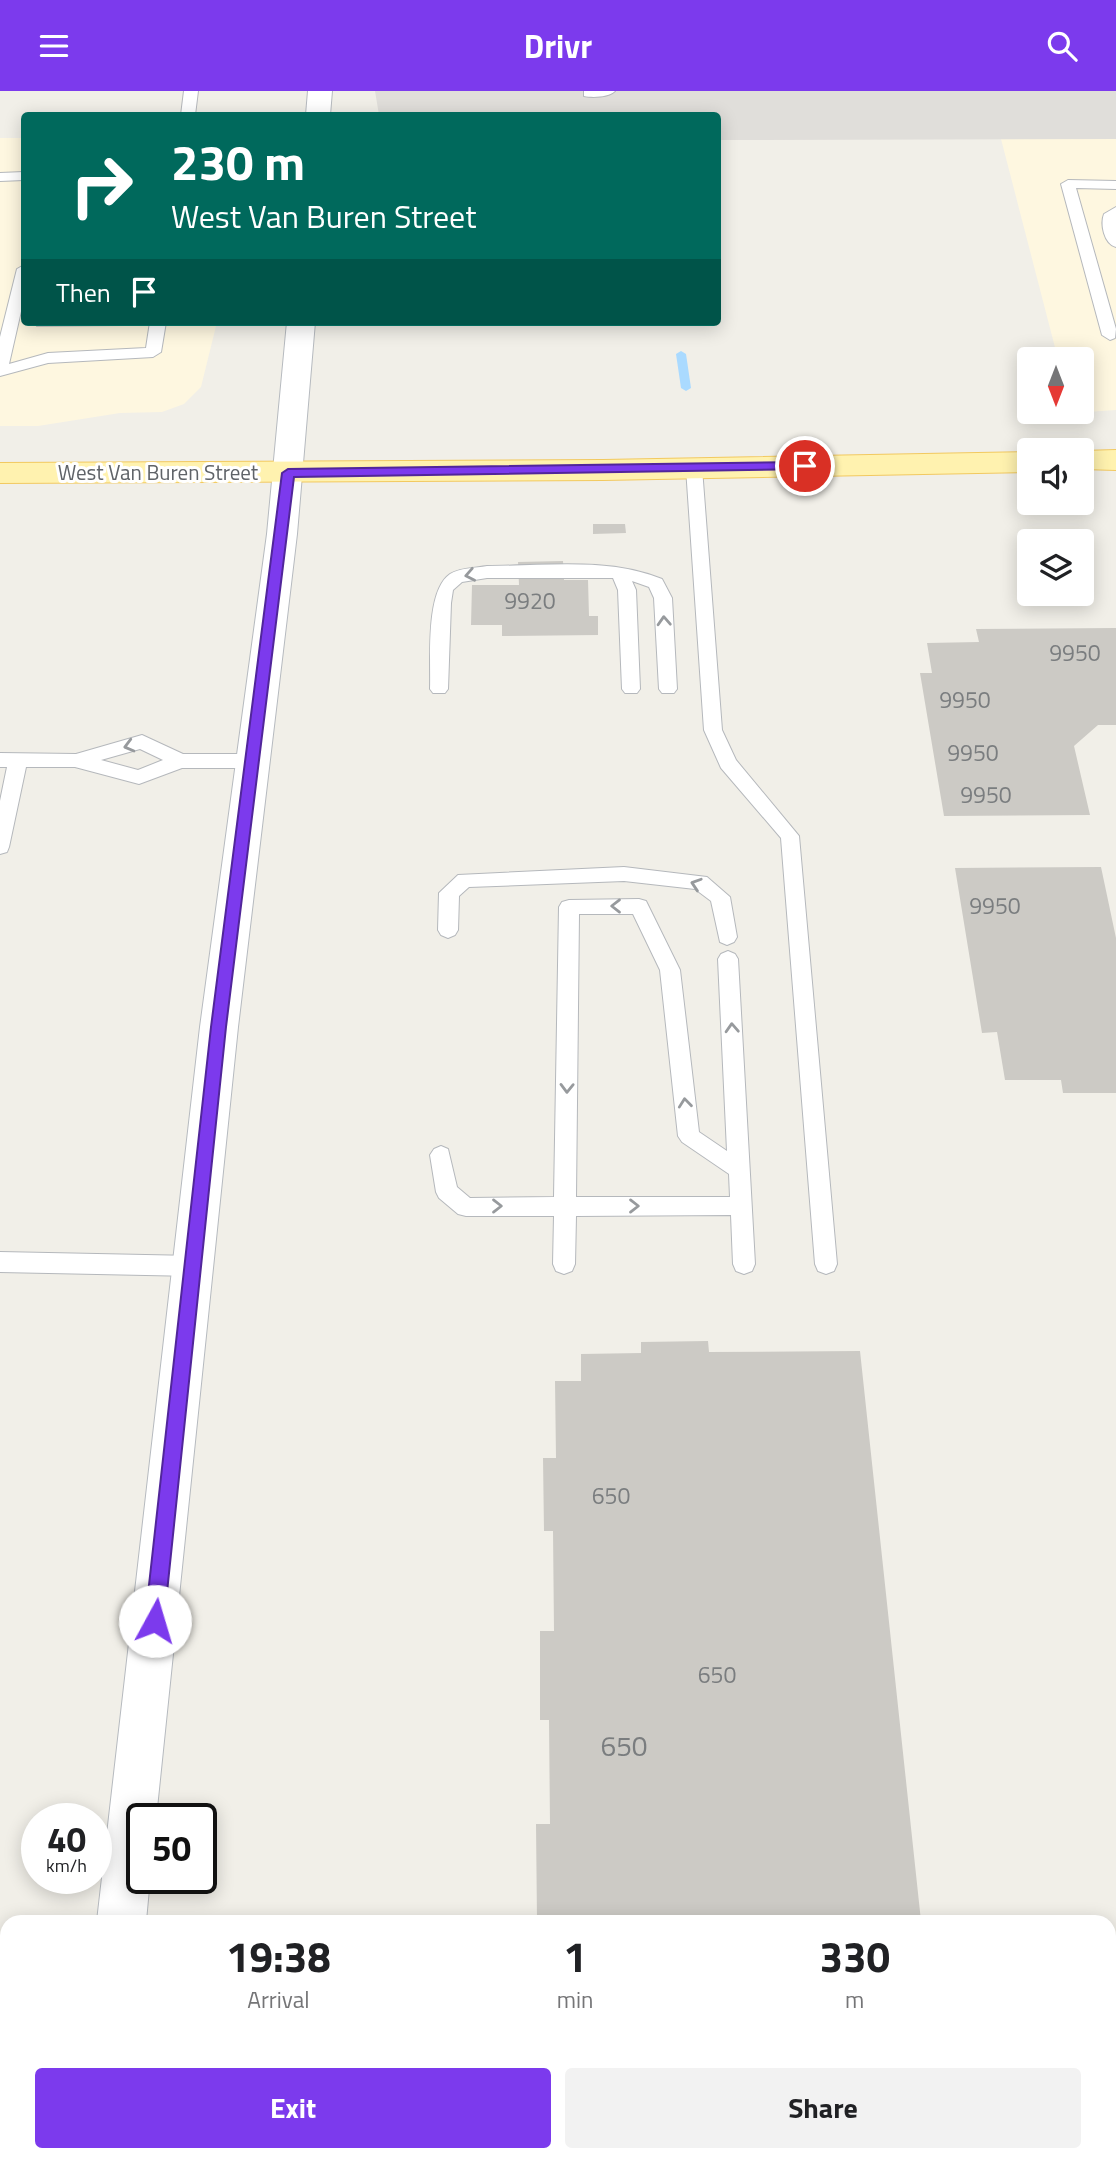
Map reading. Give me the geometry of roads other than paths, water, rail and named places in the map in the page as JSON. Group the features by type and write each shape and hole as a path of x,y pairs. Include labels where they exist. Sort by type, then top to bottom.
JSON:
{"main road":[{"path":"318,112 320,91"},
{"path":"122,1915 219,1027 288,473 301,326"},
{"path":"1094,460 1116,460"},
{"name":"West Van Buren Street","path":"0,473 288,473 1017,461"}],"lane":[{"path":"188,112 191,91"},
{"path":"589,93 608,91"},
{"path":"0,177 21,176"},
{"path":"1116,185 1068,184 1116,352"},
{"path":"1116,211 1108,217 1116,243"},
{"path":"0,370 20,302"},
{"path":"0,370 48,358 153,352 157,326"},
{"path":"694,468 713,730 728,763 790,836 826,1264"},
{"path":"439,689 442,603 445,589 457,577 487,572 620,573 639,576 656,583 663,598 667,689"},
{"path":"620,573 627,590 631,689"},
{"path":"75,760 142,742 180,761"},
{"path":"0,847 9,759 75,760 139,777 180,761 254,761"},
{"path":"448,930 449,893 465,880 624,874 700,882 720,897 727,937"},
{"path":"564,1264 568,876"},
{"path":"569,907 639,907 670,970 688,1136 738,1169"},
{"path":"728,959 744,1264"},
{"path":"441,1155 447,1192 466,1207 739,1206"},
{"path":"0,1262 194,1266"}],"waterway":[{"path":"681,354 686,388"}]}
